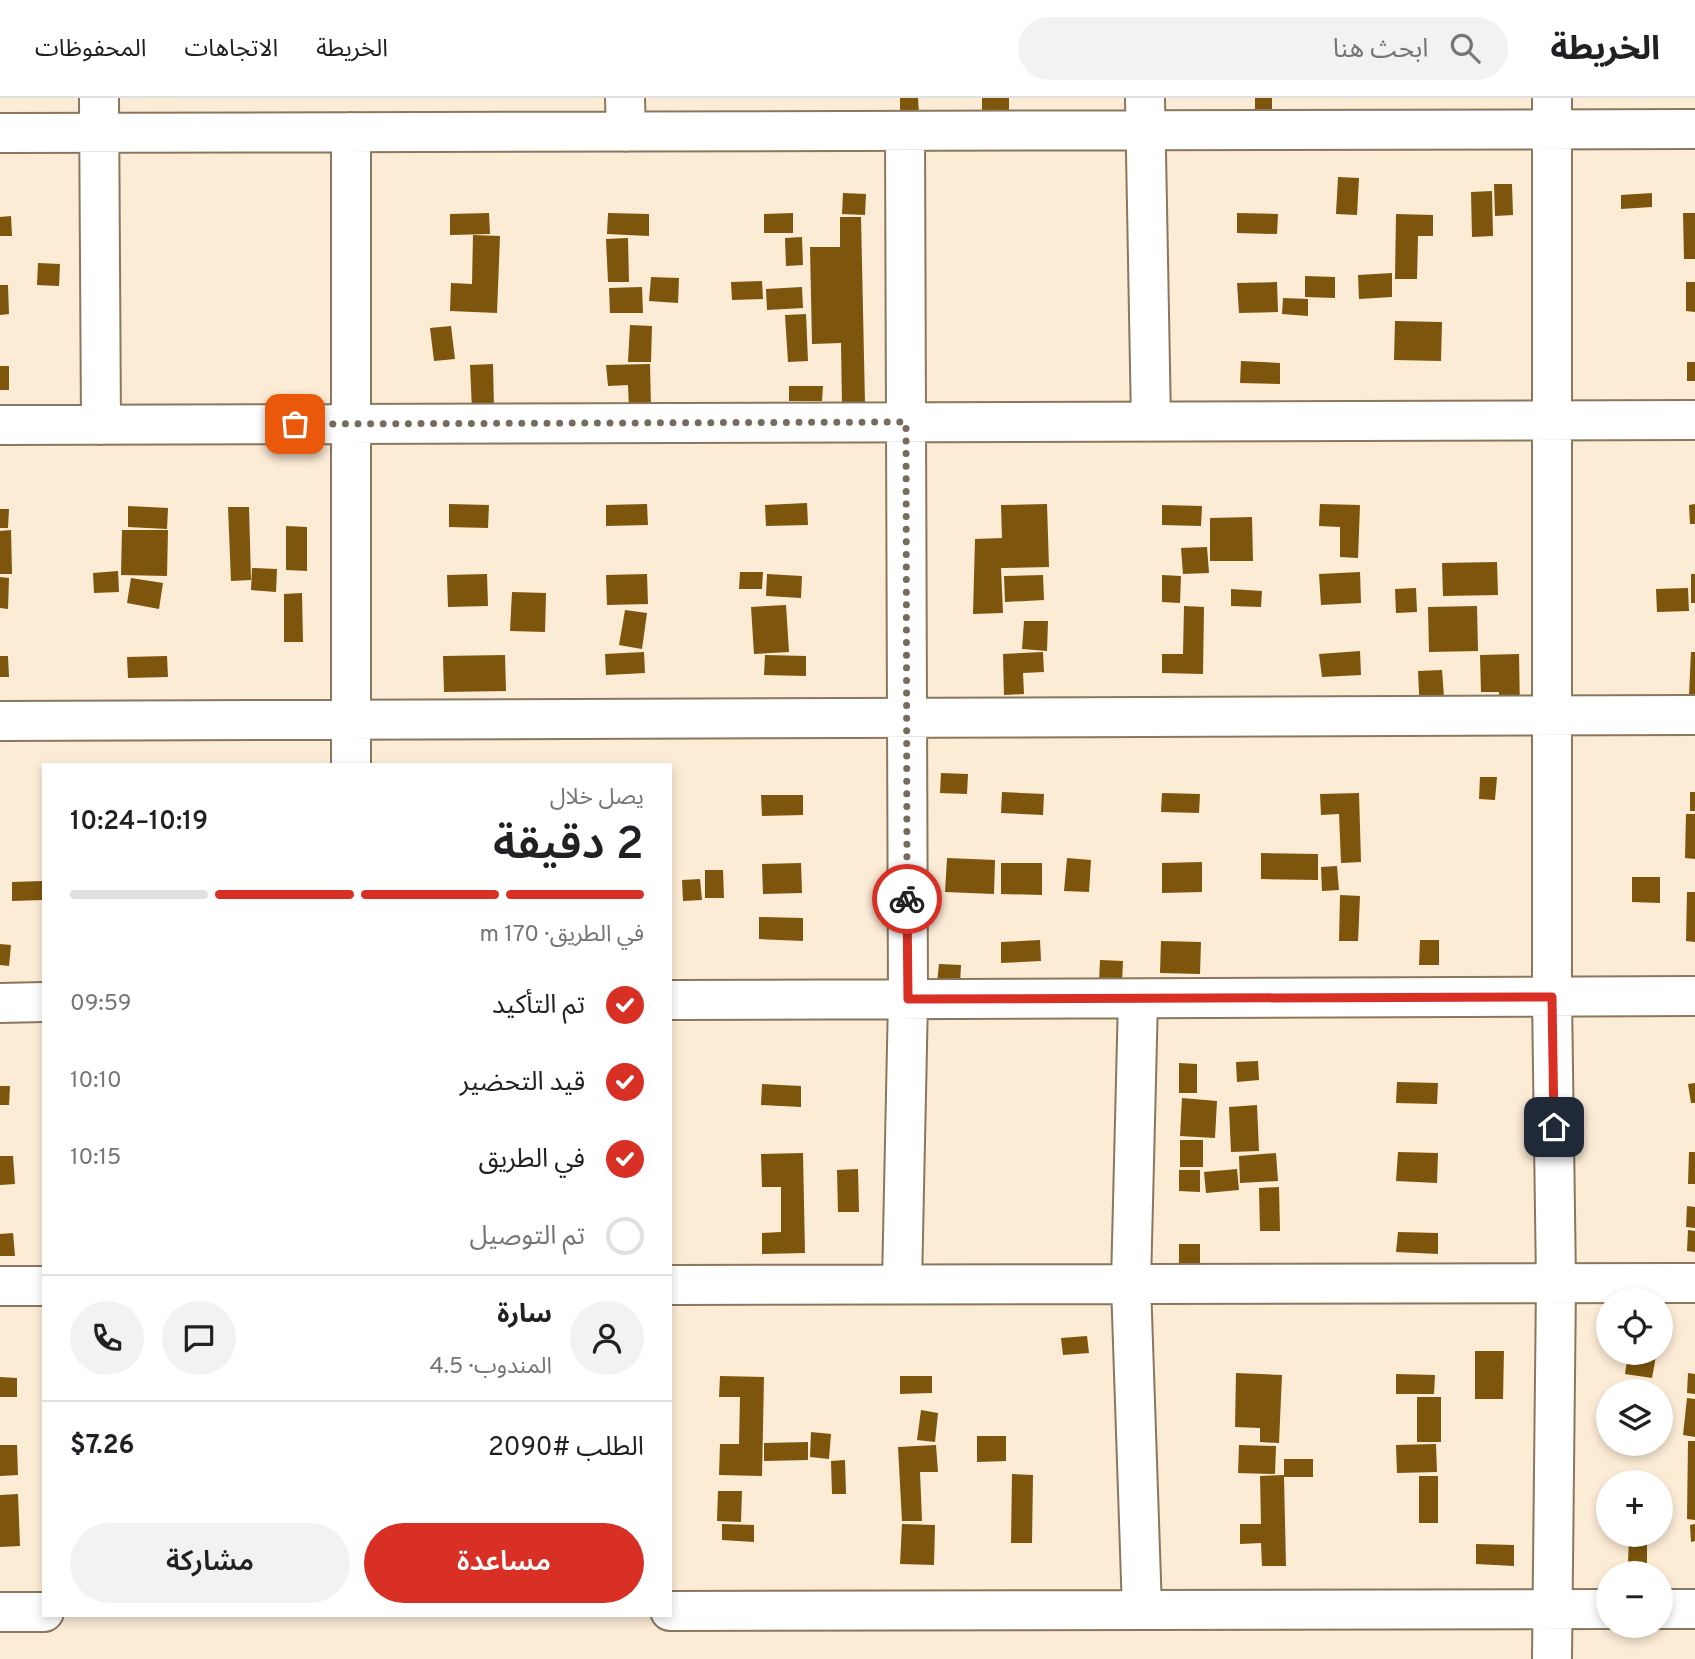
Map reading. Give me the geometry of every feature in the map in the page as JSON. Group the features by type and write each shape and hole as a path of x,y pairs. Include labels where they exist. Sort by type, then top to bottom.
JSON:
{"street":[{"path":"1145,114 1152,421"},
{"path":"0,134 99,116 351,132 626,115 905,131 1145,114 1552,114 1695,130"},
{"path":"1552,114 1552,997 1556,1283 1552,1659"},
{"path":"99,116 101,425"},
{"path":"902,1284 908,999 905,131"},
{"path":"351,132 351,763"},
{"path":"0,425 1695,420"},
{"path":"0,721 1695,715"},
{"path":"672,1000 1695,996"},
{"path":"1138,999 1131,1284 1142,1610"},
{"path":"0,1003 42,1002"},
{"path":"672,1285 1695,1283"},
{"path":"0,1286 42,1286"},
{"path":"672,1611 1596,1609"},
{"path":"1673,1609 1695,1609"},
{"path":"0,1612 42,1612"}],"building":[{"path":"900,98 918,98 919,114 900,114"},
{"path":"982,98 1009,98 1009,115 982,115"},
{"path":"1255,98 1272,98 1272,111 1255,111"},
{"path":"1338,177 1359,178 1357,215 1336,214"},
{"path":"1494,184 1512,184 1513,215 1495,216"},
{"path":"1492,191 1493,236 1472,237 1471,192"},
{"path":"843,193 866,194 865,215 842,214"},
{"path":"1652,193 1652,207 1621,209 1621,195"},
{"path":"489,213 490,234 450,235 450,214"},
{"path":"608,213 649,214 649,236 607,234"},
{"path":"793,213 793,233 764,233 764,214"},
{"path":"1237,213 1278,214 1277,234 1237,233"},
{"path":"1683,213 1695,213 1695,259 1684,259"},
{"path":"1396,214 1433,215 1433,236 1418,236 1417,279 1395,279"},
{"path":"11,216 12,236 0,236 0,217"},
{"path":"840,217 861,217 865,404 842,405 841,343 812,344 810,247 840,247"},
{"path":"473,235 500,236 497,313 450,311 451,283 472,284"},
{"path":"802,237 803,265 786,266 785,238"},
{"path":"628,238 629,282 608,282 606,239"},
{"path":"38,263 60,264 59,286 37,285"},
{"path":"1392,273 1392,297 1359,299 1358,275"},
{"path":"1305,276 1335,277 1335,298 1305,297"},
{"path":"651,277 679,278 678,303 649,301"},
{"path":"762,281 763,299 732,300 731,282"},
{"path":"1277,282 1278,312 1239,313 1237,283"},
{"path":"1686,282 1695,282 1695,312 1686,311"},
{"path":"0,285 8,285 9,314 0,315"},
{"path":"642,287 643,313 610,313 609,288"},
{"path":"802,287 803,308 767,310 766,289"},
{"path":"1283,298 1308,299 1308,316 1282,314"},
{"path":"806,314 808,361 788,362 785,315"},
{"path":"1395,321 1442,322 1441,361 1394,360"},
{"path":"630,325 652,326 651,362 628,362"},
{"path":"451,326 455,359 434,361 430,328"},
{"path":"1241,361 1280,363 1280,384 1240,383"},
{"path":"1687,362 1695,362 1695,381 1687,381"},
{"path":"493,364 494,408 472,410 470,365"},
{"path":"650,364 651,408 629,409 628,385 608,386 606,365"},
{"path":"0,366 9,366 9,390 0,390"},
{"path":"789,386 823,386 822,401 789,401"},
{"path":"807,503 808,525 766,526 765,505"},
{"path":"449,504 489,505 488,528 449,527"},
{"path":"647,504 648,525 606,526 606,505"},
{"path":"1047,504 1049,567 1001,568 1003,613 973,614 975,539 1002,538 1001,505"},
{"path":"1320,504 1360,505 1358,558 1340,557 1340,527 1319,526"},
{"path":"1695,504 1695,524 1690,524 1689,505"},
{"path":"1162,505 1202,506 1201,526 1162,525"},
{"path":"128,506 168,508 167,529 128,527"},
{"path":"228,507 249,507 251,580 231,581"},
{"path":"0,509 9,509 8,528 0,528"},
{"path":"1252,517 1253,561 1210,561 1210,518"},
{"path":"286,526 307,527 307,571 286,570"},
{"path":"11,530 12,574 0,574 0,531"},
{"path":"122,530 168,530 167,576 121,575"},
{"path":"1207,547 1209,573 1183,574 1181,548"},
{"path":"1497,562 1498,595 1443,596 1442,563"},
{"path":"252,568 277,569 276,592 251,590"},
{"path":"118,571 119,592 94,593 93,573"},
{"path":"740,572 763,572 762,589 739,589"},
{"path":"1360,572 1361,603 1321,605 1319,574"},
{"path":"487,574 488,606 448,607 447,575"},
{"path":"647,574 648,604 607,605 606,575"},
{"path":"767,574 802,576 801,598 766,596"},
{"path":"1691,574 1695,574 1695,603 1691,603"},
{"path":"1043,575 1044,600 1005,602 1004,576"},
{"path":"1162,575 1181,576 1180,603 1162,602"},
{"path":"0,577 9,578 8,609 0,608"},
{"path":"131,578 163,583 159,609 127,603"},
{"path":"1416,588 1417,612 1396,613 1395,589"},
{"path":"1688,588 1689,611 1657,612 1656,589"},
{"path":"1231,589 1262,591 1261,607 1231,606"},
{"path":"512,592 546,593 545,632 510,631"},
{"path":"302,593 303,642 284,642 284,594"},
{"path":"786,605 789,652 754,654 751,607"},
{"path":"1184,606 1204,607 1203,674 1162,673 1162,654 1183,654"},
{"path":"1477,606 1478,651 1429,652 1428,607"},
{"path":"625,610 647,613 642,649 619,645"},
{"path":"1024,621 1048,621 1047,651 1022,649"},
{"path":"1360,651 1361,675 1322,677 1319,654"},
{"path":"644,652 645,673 606,675 605,654"},
{"path":"1043,652 1044,672 1023,673 1024,694 1004,695 1003,654"},
{"path":"1691,652 1695,652 1695,695 1689,695"},
{"path":"1519,654 1520,710 1499,710 1499,692 1481,692 1480,655"},
{"path":"505,655 506,691 444,692 443,656"},
{"path":"765,655 806,656 806,676 764,675"},
{"path":"0,656 8,656 9,677 0,677"},
{"path":"167,656 168,677 128,678 127,657"},
{"path":"1442,670 1445,711 1420,713 1418,671"},
{"path":"941,773 968,774 967,794 940,793"},
{"path":"1480,777 1497,777 1495,800 1479,799"},
{"path":"1002,792 1044,794 1043,815 1001,813"},
{"path":"1690,792 1695,792 1695,811 1690,811"},
{"path":"1162,793 1200,794 1199,813 1161,812"},
{"path":"1359,793 1361,862 1341,863 1339,814 1321,815 1320,794"},
{"path":"761,795 803,795 803,815 762,816"},
{"path":"1686,814 1695,814 1695,859 1685,858"},
{"path":"1261,853 1318,854 1318,880 1261,879"},
{"path":"947,858 995,860 994,894 945,892"},
{"path":"1067,858 1091,860 1089,892 1064,891"},
{"path":"1202,862 1202,892 1162,893 1162,863"},
{"path":"801,863 802,893 763,894 762,864"},
{"path":"1001,863 1042,863 1042,895 1001,894"},
{"path":"1337,866 1339,890 1322,891 1321,867"},
{"path":"705,870 723,870 724,898 705,898"},
{"path":"1632,877 1660,877 1660,903 1632,902"},
{"path":"700,879 702,900 683,901 682,880"},
{"path":"42,881 42,900 12,901 12,882"},
{"path":"1687,892 1695,892 1695,942 1686,941"},
{"path":"1340,895 1360,896 1358,941 1339,941"},
{"path":"759,917 803,918 803,941 759,939"},
{"path":"1040,940 1041,961 1001,963 1001,942"},
{"path":"1420,940 1439,940 1439,965 1419,965"},
{"path":"1161,941 1201,942 1200,974 1160,973"},
{"path":"0,944 11,945 9,966 0,965"},
{"path":"1100,960 1123,961 1122,983 1099,983"},
{"path":"939,964 961,965 960,985 937,983"},
{"path":"1258,1061 1259,1080 1237,1082 1236,1062"},
{"path":"1179,1063 1197,1064 1197,1093 1179,1093"},
{"path":"1397,1082 1438,1083 1437,1104 1396,1103"},
{"path":"1695,1083 1695,1103 1691,1103 1688,1084"},
{"path":"762,1084 801,1086 801,1107 761,1105"},
{"path":"0,1086 10,1086 9,1105 0,1105"},
{"path":"1182,1098 1217,1101 1215,1138 1180,1136"},
{"path":"1257,1105 1259,1151 1231,1152 1229,1107"},
{"path":"1180,1140 1203,1140 1203,1167 1180,1167"},
{"path":"1398,1152 1438,1153 1437,1183 1396,1181"},
{"path":"1689,1152 1695,1152 1695,1184 1688,1184"},
{"path":"803,1153 805,1253 762,1254 762,1233 781,1232 781,1187 762,1187 761,1154"},
{"path":"1276,1153 1278,1181 1240,1183 1239,1156"},
{"path":"0,1156 13,1156 15,1184 0,1185"},
{"path":"858,1169 859,1212 838,1212 837,1170"},
{"path":"1237,1169 1239,1190 1206,1193 1204,1172"},
{"path":"1179,1170 1200,1170 1200,1192 1179,1191"},
{"path":"1279,1187 1280,1231 1260,1231 1259,1188"},
{"path":"1687,1206 1695,1207 1695,1228 1686,1227"},
{"path":"1688,1230 1695,1231 1695,1252 1687,1251"},
{"path":"1398,1232 1438,1233 1438,1254 1396,1252"},
{"path":"13,1233 15,1256 0,1256 0,1234"},
{"path":"1179,1244 1200,1244 1200,1274 1179,1274"},
{"path":"1087,1336 1089,1353 1063,1355 1061,1338"},
{"path":"1475,1351 1504,1351 1503,1399 1475,1399"},
{"path":"1626,1365 1654,1365 1652,1378 1625,1374"},
{"path":"1236,1373 1282,1375 1279,1443 1260,1442 1260,1428 1235,1427"},
{"path":"1688,1373 1695,1374 1695,1394 1687,1393"},
{"path":"1396,1374 1435,1375 1434,1394 1396,1394"},
{"path":"720,1376 764,1377 762,1476 719,1475 720,1444 739,1444 740,1397 719,1397"},
{"path":"900,1376 932,1376 932,1393 900,1394"},
{"path":"0,1377 17,1378 17,1397 0,1397"},
{"path":"1417,1397 1441,1397 1441,1442 1417,1442"},
{"path":"1687,1398 1695,1399 1695,1437 1683,1435"},
{"path":"921,1410 938,1413 935,1442 917,1440"},
{"path":"811,1432 831,1434 829,1459 810,1457"},
{"path":"977,1436 1006,1436 1006,1461 977,1462"},
{"path":"1688,1441 1695,1441 1695,1520 1687,1519"},
{"path":"808,1442 808,1460 764,1461 764,1443"},
{"path":"1436,1444 1437,1472 1397,1473 1396,1445"},
{"path":"0,1445 17,1445 18,1475 0,1476"},
{"path":"936,1445 938,1472 920,1472 922,1521 902,1521 898,1447"},
{"path":"1239,1445 1276,1446 1275,1474 1238,1473"},
{"path":"1284,1459 1313,1459 1313,1477 1284,1477 1286,1566 1262,1566 1261,1543 1240,1544 1240,1524 1261,1524 1260,1476 1284,1475"},
{"path":"845,1460 846,1494 832,1494 831,1461"},
{"path":"1012,1474 1033,1475 1032,1543 1011,1543"},
{"path":"1419,1476 1438,1476 1438,1523 1419,1523"},
{"path":"718,1491 742,1491 741,1522 717,1521"},
{"path":"18,1494 20,1546 0,1547 0,1495"},
{"path":"722,1524 754,1525 754,1542 722,1540"},
{"path":"902,1524 935,1525 934,1565 900,1564"},
{"path":"1695,1524 1695,1541 1691,1542 1690,1525"},
{"path":"1476,1544 1514,1545 1514,1566 1476,1564"},
{"path":"1629,1547 1647,1547 1647,1561 1628,1561"}],"way so far":[{"path":"295,424 906,422 907,899"}],"route":[{"path":"907,899 908,999 1552,997 1554,1127"}]}
